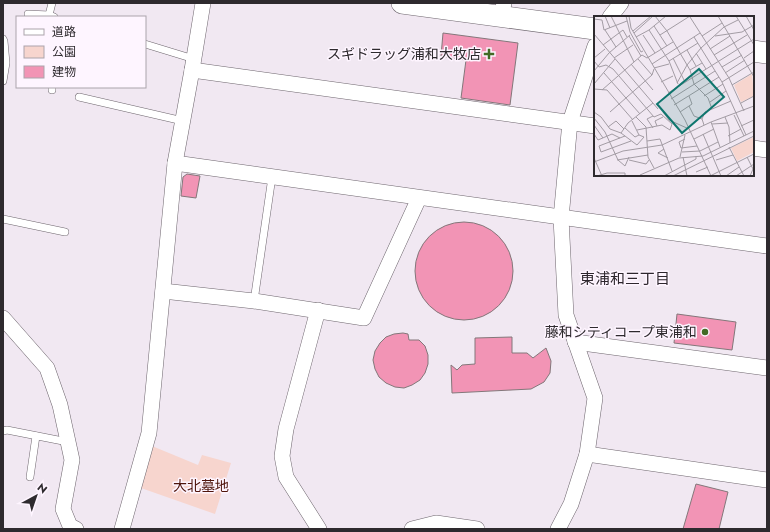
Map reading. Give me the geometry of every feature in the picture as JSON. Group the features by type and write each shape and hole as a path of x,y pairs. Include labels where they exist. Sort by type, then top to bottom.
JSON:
{"street":[{"path":"122,529 149,433 175,163 203,3"},
{"path":"402,3 503,10 594,30"},
{"path":"611,16 620,3"},
{"path":"558,529 571,504 587,454 595,398 566,315 560,218 570,122 594,49"},
{"path":"754,51 767,53"},
{"path":"193,64 594,126"},
{"path":"754,148 767,150"},
{"path":"175,163 767,246"},
{"path":"163,291 254,301 364,318 419,198"},
{"path":"318,310 286,429 282,456 286,477 319,529"},
{"path":"3,318 47,368 60,405 72,460 64,509 70,526 76,529"},
{"path":"575,342 767,368"},
{"path":"587,454 767,480"},
{"path":"412,529 436,522 477,529"}],"lane":[{"path":"28,14 52,16 52,3"},
{"path":"3,39 6,63 3,81"},
{"path":"146,44 193,64"},
{"path":"79,97 183,121"},
{"path":"254,301 272,177"},
{"path":"3,220 65,232"},
{"path":"3,431 7,430 68,442"},
{"path":"30,477 36,436"}],"green space":[{"name":"大北墓地","path":"152,446 198,465 202,455 231,463 215,514 141,488"}],"building":[{"path":"443,33 518,43 510,105 461,98 466,60 441,56"},
{"path":"187,174 200,176 196,198 181,196 183,177"},
{"path":"464,222 474,223 491,230 505,244 512,261 512,281 505,298 491,312 474,319 464,320 454,319 437,312 423,298 416,281 415,271 416,261 423,244 437,230 454,223"},
{"name":"藤和シティコープ東浦和","path":"677,314 736,322 732,350 674,343"},
{"path":"403,333 408,334 409,340 419,340 425,346 428,355 428,364 425,373 420,380 404,388 395,387 386,383 379,377 373,360 375,351 386,337"},
{"path":"512,337 512,353 527,353 533,358 546,348 551,361 550,373 544,382 531,389 452,393 451,365 457,370 462,365 475,364 475,338"},
{"path":"696,484 728,492 719,529 683,529"}],"place":[{"name":"スギドラッグ浦和大牧店","path":"489,54"},
{"name":"藤和シティコープ東浦和","path":"705,332"}],"district":[{"name":"東浦和三丁目","path":"625,279"}]}
